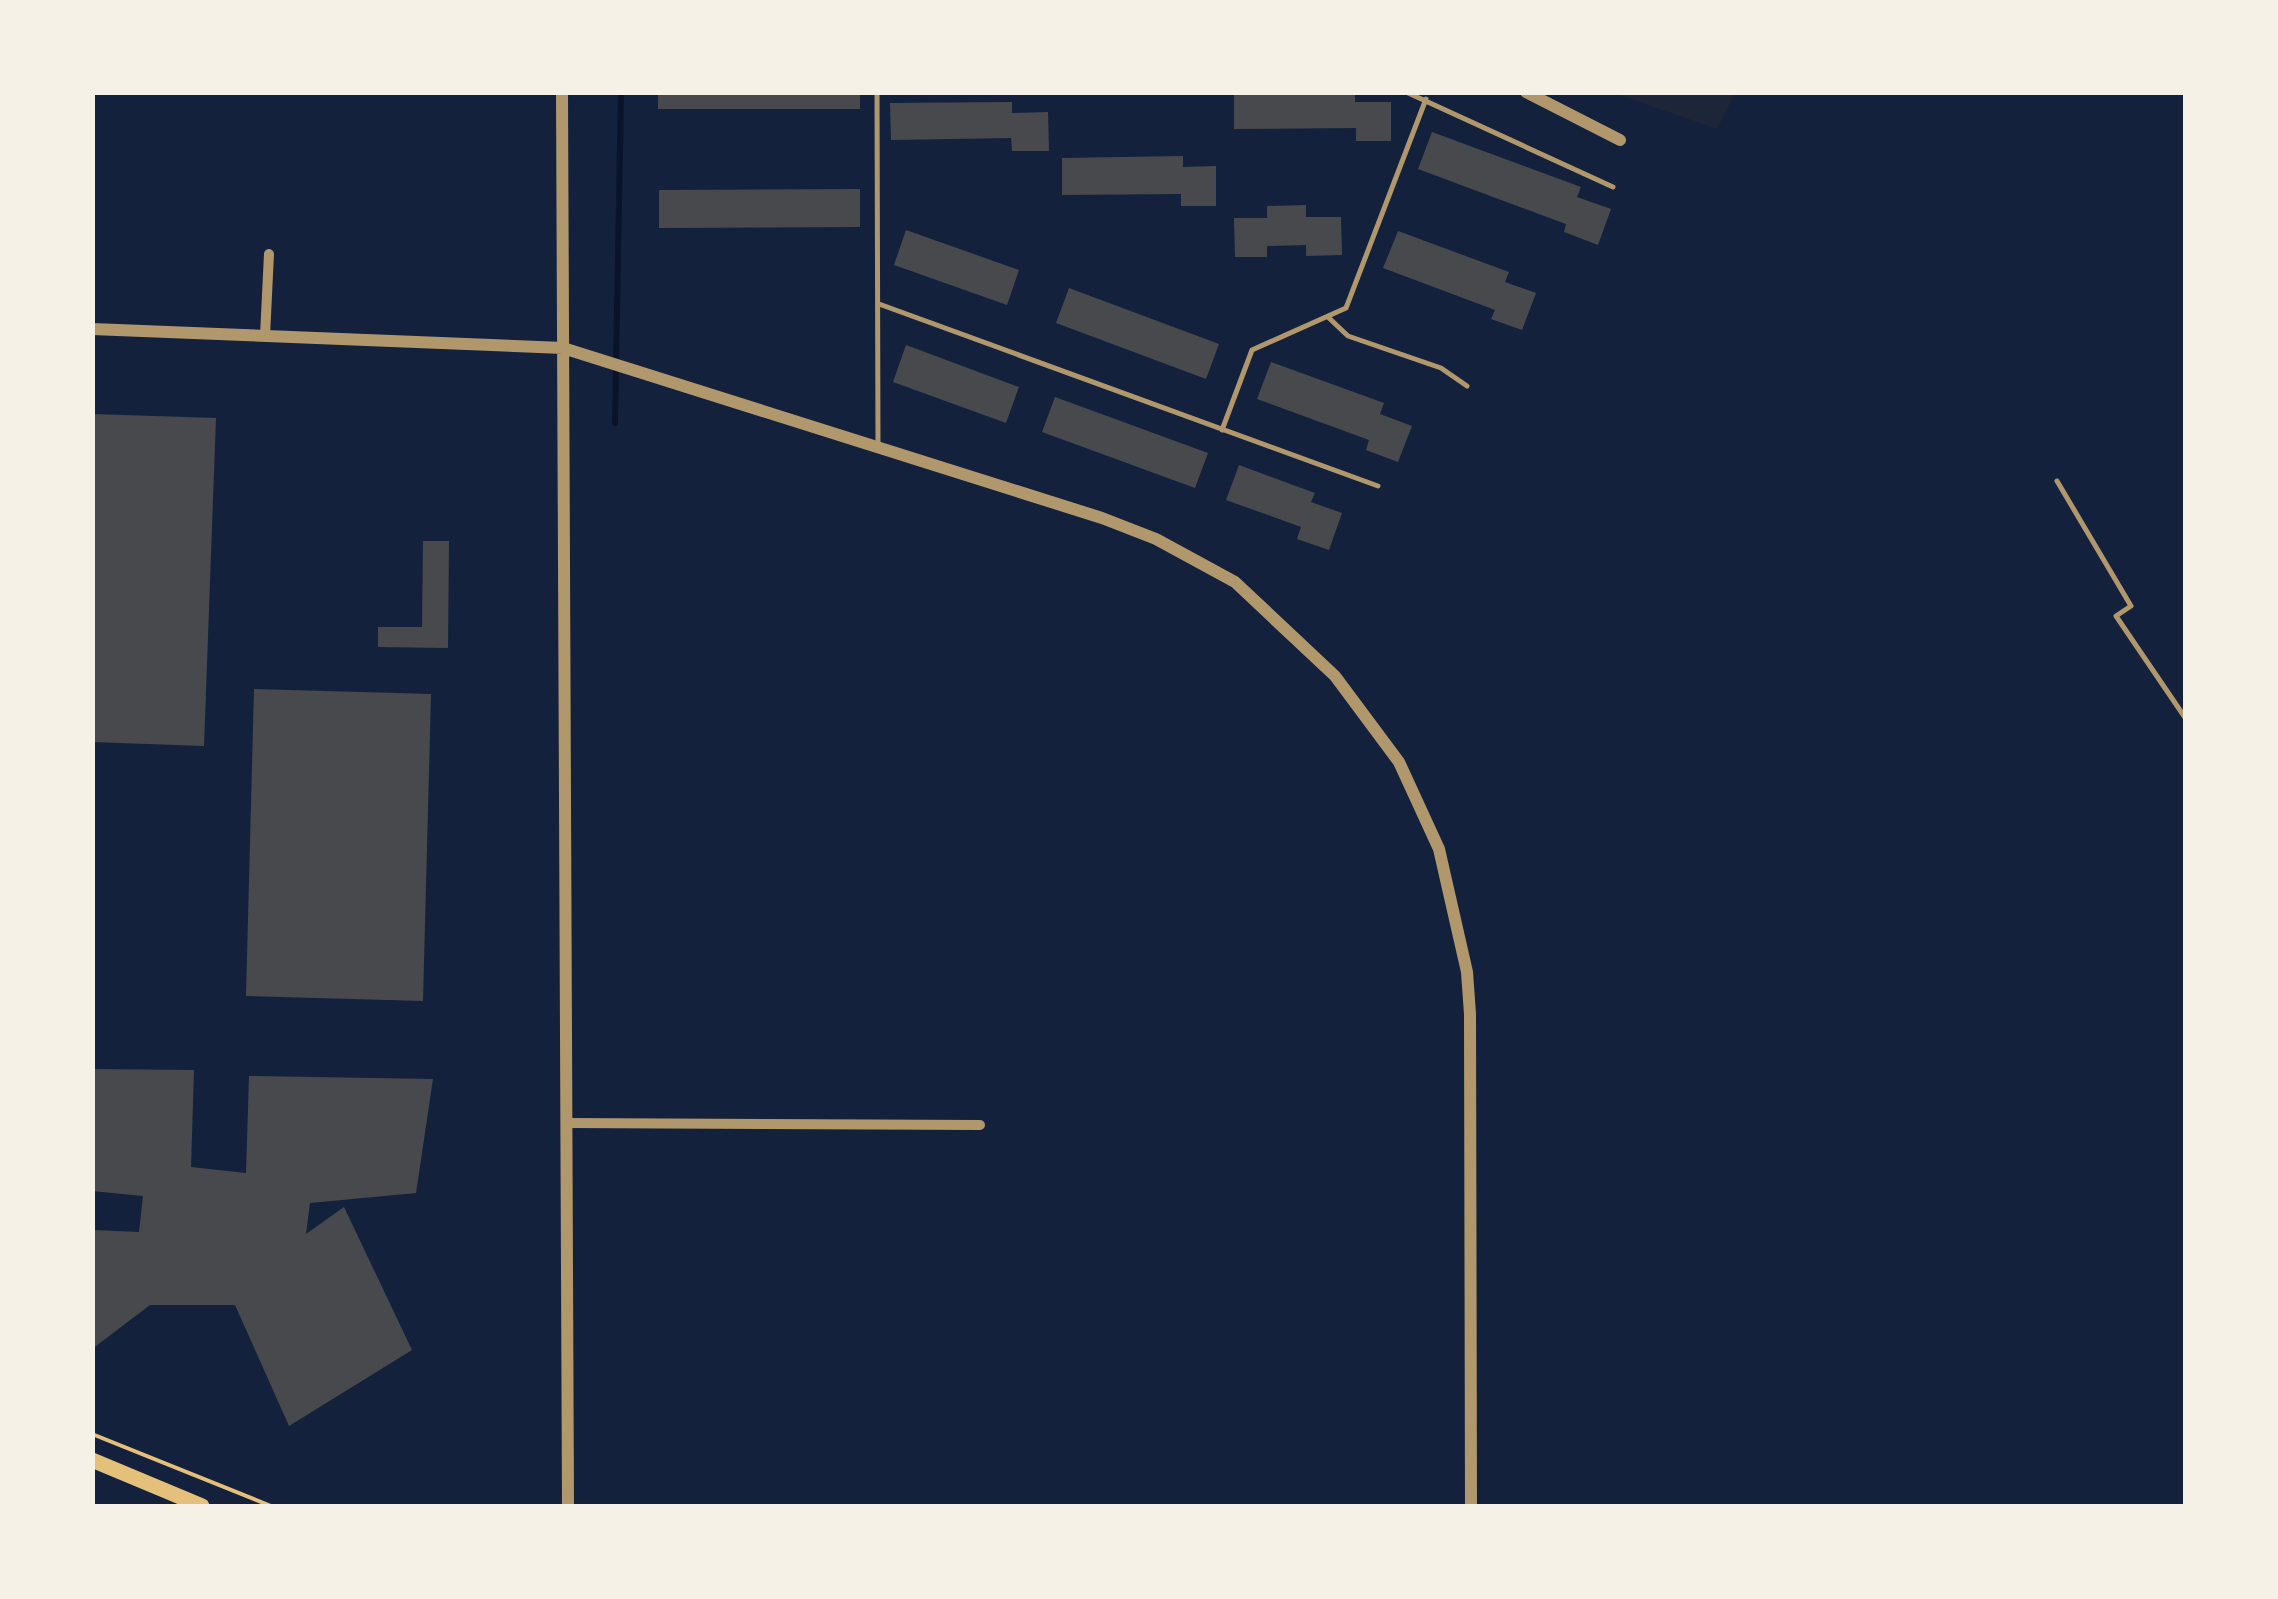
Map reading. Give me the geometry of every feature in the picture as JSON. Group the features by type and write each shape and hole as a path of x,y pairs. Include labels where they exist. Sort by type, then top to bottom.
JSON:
{"main road":[{"path":"92,1460 202,1506"}],"street":[{"path":"562,92 568,1506"},
{"path":"1526,92 1620,140"},
{"path":"265,336 268,254"},
{"path":"92,329 563,348 1102,518 1156,538 1236,582 1336,676 1400,762 1439,849 1467,972 1472,1057 1472,1506"},
{"path":"566,1122 980,1125"}],"lane":[{"path":"877,92 878,448"},
{"path":"1406,92 1613,187"},
{"path":"1222,430 1252,350 1346,308 1426,99"},
{"path":"879,304 1378,486"},
{"path":"1328,317 1348,336 1442,368 1467,386"},
{"path":"2057,481 2131,606 2116,616 2186,719"}],"path":[{"path":"92,1434 270,1506"}],"shaded area":[{"path":"1614,93 1735,93 1717,129"}],"building":[{"path":"658,92 860,92 860,109 658,109"},
{"path":"1234,92 1355,92 1355,102 1391,102 1391,141 1356,141 1356,128 1234,129"},
{"path":"1012,102 1012,113 1048,112 1049,151 1012,151 1011,138 891,140 890,103"},
{"path":"1432,132 1581,187 1577,197 1611,209 1598,245 1564,232 1566,224 1418,169"},
{"path":"1183,156 1183,167 1216,166 1216,206 1181,206 1181,194 1062,195 1062,158"},
{"path":"860,189 860,227 659,228 659,190"},
{"path":"1306,205 1306,217 1341,217 1342,255 1306,256 1306,245 1267,246 1267,257 1235,257 1234,218 1267,218 1267,206"},
{"path":"906,230 1019,270 1007,305 894,265"},
{"path":"1398,231 1509,272 1505,282 1536,293 1522,330 1491,319 1495,310 1383,268"},
{"path":"1069,288 1219,344 1206,379 1056,323"},
{"path":"906,345 1019,387 1006,423 893,382"},
{"path":"1271,362 1384,403 1380,414 1412,426 1398,462 1366,450 1369,440 1257,399"},
{"path":"1055,397 1208,453 1195,488 1042,432"},
{"path":"92,414 216,418 204,746 92,742"},
{"path":"1239,465 1315,493 1311,502 1342,513 1329,550 1297,539 1301,527 1226,500"},
{"path":"423,541 449,541 448,648 378,647 378,627 422,627"},
{"path":"254,689 431,694 423,1001 246,996"},
{"path":"92,1069 194,1070 191,1167 246,1173 249,1076 433,1079 416,1193 310,1203 306,1234 344,1207 412,1350 289,1426 235,1305 150,1305 92,1349 92,1230 139,1232 143,1196 92,1191"}],"waterway":[{"path":"615,423 621,92"}]}
